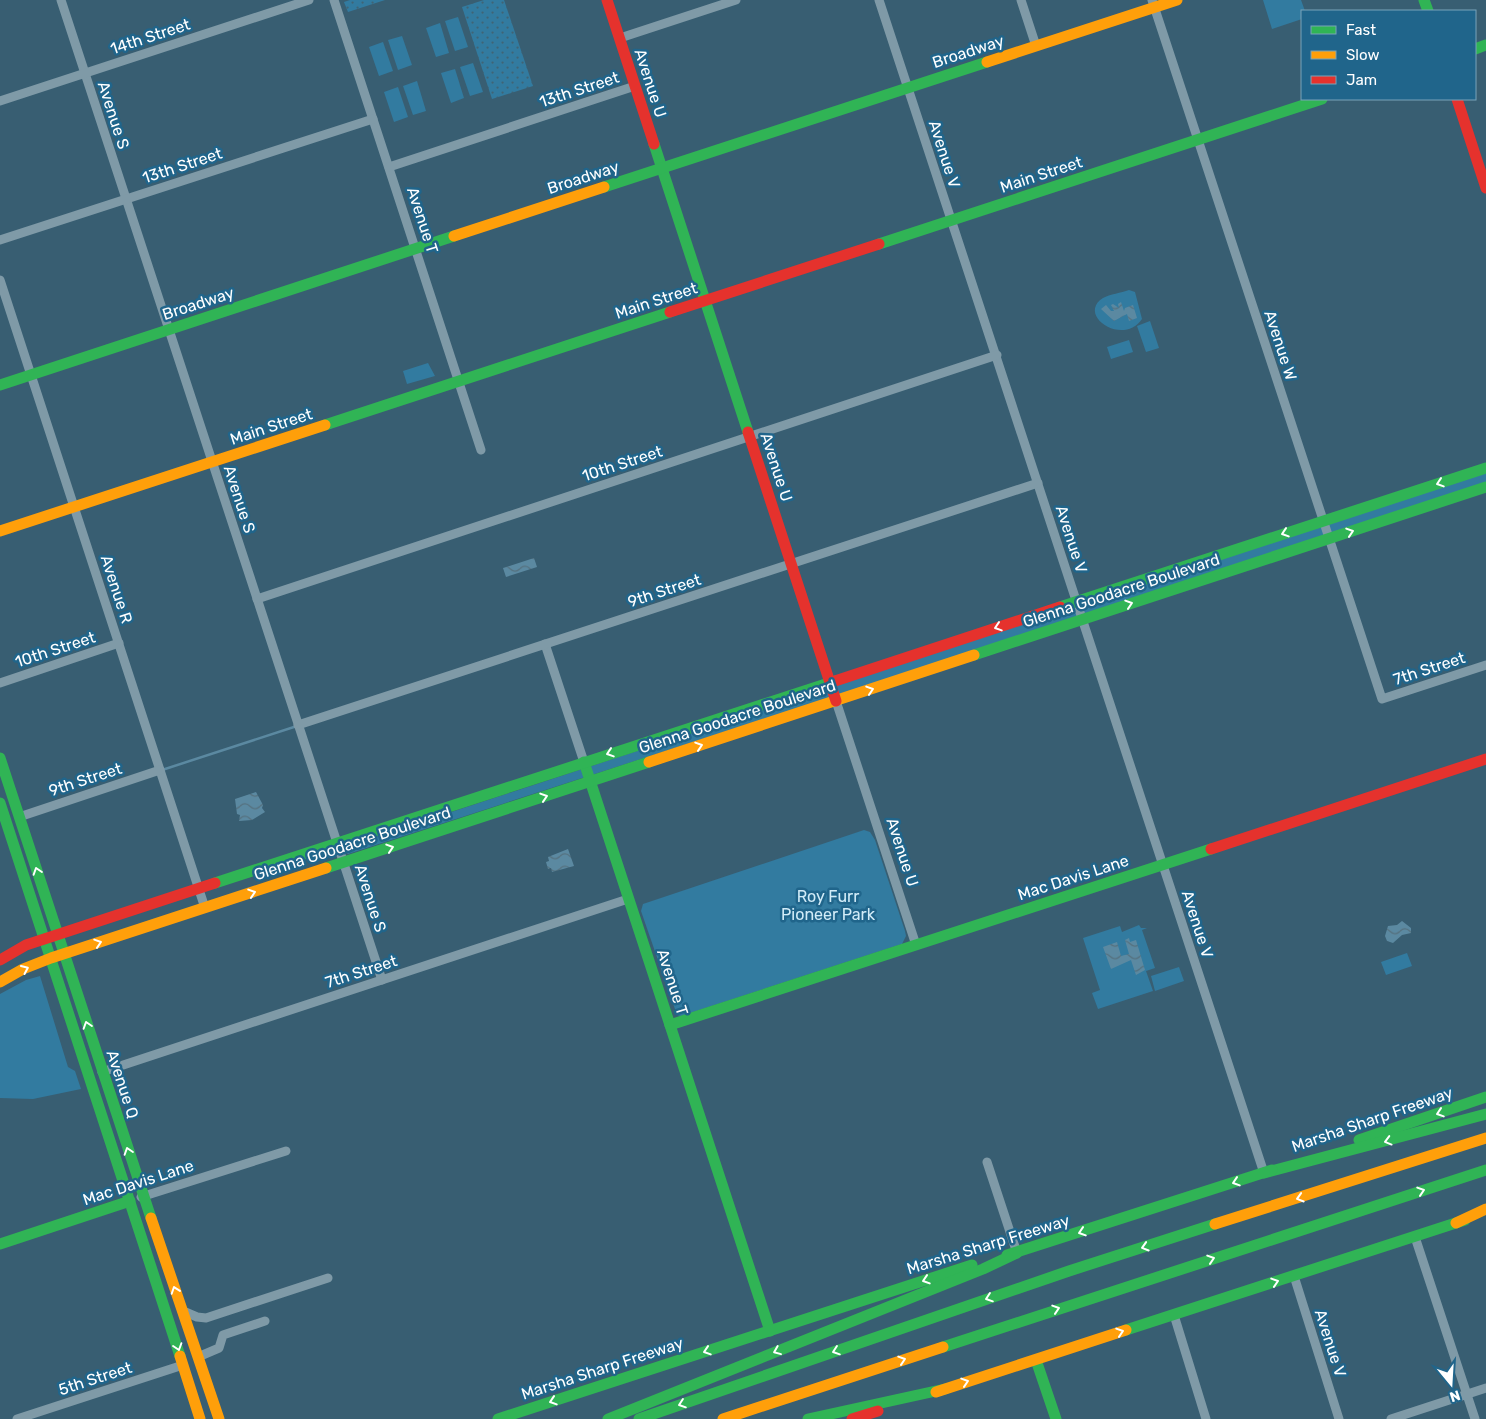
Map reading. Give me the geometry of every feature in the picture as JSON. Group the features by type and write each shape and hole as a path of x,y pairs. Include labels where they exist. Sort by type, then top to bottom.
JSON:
{"main road":[{"name":"Avenue U","path":"608,0 836,701"},
{"name":"Broadway","path":"0,384 1036,46 1153,4 1177,0"},
{"name":"Main Street","path":"0,532 1319,100"},
{"path":"1457,100 1486,188"},
{"name":"Glenna Goodacre Boulevard","path":"0,960 26,945 1486,468"},
{"name":"Glenna Goodacre Boulevard","path":"0,982 23,969 51,958 1486,487"},
{"name":"Avenue Q","path":"0,758 143,1197 219,1419"},
{"name":"Mac Davis Lane","path":"670,1025 1486,759"},
{"name":"Avenue T","path":"584,762 770,1331"},
{"name":"Avenue Q","path":"0,803 200,1419"},
{"name":"Marsha Sharp Freeway","path":"498,1419 978,1263 1017,1253 1264,1173 1486,1097"},
{"path":"1264,1173 1486,1114"},
{"path":"639,1419 1069,1271 1486,1138"},
{"path":"723,1419 1486,1170"},
{"name":"Mac Davis Lane","path":"0,1244 130,1201"},
{"path":"1456,1223 1486,1209"},
{"path":"852,1419 1486,1213"},
{"path":"608,1419 1017,1253"},
{"path":"1036,1360 1056,1419"},
{"path":"808,1419 945,1389"}],"street":[{"name":"Avenue S","path":"60,0 382,980"},
{"name":"14th Street","path":"0,101 309,0"},
{"name":"Avenue T","path":"334,0 481,450"},
{"path":"620,38 736,0"},
{"name":"Avenue V","path":"879,0 1264,1173"},
{"path":"1021,0 1036,46"},
{"name":"Avenue W","path":"1153,4 1382,699"},
{"name":"13th Street","path":"389,167 636,86"},
{"name":"13th Street","path":"0,240 373,119"},
{"name":"Avenue R","path":"0,280 205,908"},
{"name":"10th Street","path":"257,599 997,355"},
{"name":"9th Street","path":"298,725 1038,483"},
{"name":"10th Street","path":"0,683 119,644"},
{"name":"Avenue T","path":"545,644 584,762"},
{"name":"7th Street","path":"1382,699 1486,665"},
{"name":"Avenue U","path":"836,701 916,945"},
{"name":"9th Street","path":"19,817 160,770"},
{"name":"7th Street","path":"102,1072 628,899"},
{"name":"Mac Davis Lane","path":"130,1201 286,1151"},
{"path":"987,1162 1017,1253"},
{"path":"1415,1237 1475,1419"},
{"name":"Avenue V","path":"1294,1276 1339,1419"},
{"path":"182,1310 197,1317 206,1318 328,1278"},
{"path":"1174,1315 1206,1419"},
{"path":"191,1338 206,1318"},
{"path":"198,1357 219,1348 222,1335 265,1321"},
{"name":"5th Street","path":"17,1419 183,1365"},
{"path":"1391,1419 1486,1388"}],"green space":[{"path":"350,0 385,0 348,12 344,2"},
{"path":"484,0 504,0 533,86 492,99 462,7"},
{"path":"1263,0 1301,0 1305,10 1301,10 1301,19 1272,29"},
{"path":"458,17 468,47 455,51 445,21"},
{"path":"440,23 449,53 436,57 426,28"},
{"path":"402,36 412,65 398,70 388,40"},
{"path":"383,42 393,71 379,76 369,47"},
{"path":"473,63 483,92 470,96 460,67"},
{"path":"455,69 464,98 451,103 441,73"},
{"path":"417,81 426,111 413,115 403,86"},
{"path":"398,87 408,117 394,122 384,92"},
{"path":"1129,290 1135,292 1142,319 1134,327 1124,330 1114,329 1098,319 1095,312 1096,305 1103,298"},
{"path":"1150,321 1159,348 1146,352 1137,326"},
{"path":"1129,340 1133,352 1111,359 1107,347"},
{"path":"428,363 435,376 407,384 403,371"},
{"path":"1486,472 1486,485 348,854 342,848"},
{"name":"Roy Furr Pioneer Park","path":"864,830 870,832 875,840 905,931 906,936 902,944 681,1016 677,1015 641,911 643,904"},
{"path":"1139,925 1141,928 1147,928 1142,930 1155,968 1146,971 1153,991 1098,1009 1092,993 1100,990 1083,938 1120,926 1122,932"},
{"path":"1407,953 1412,966 1386,975 1381,962"},
{"path":"1179,967 1184,981 1155,991 1151,976"},
{"path":"40,976 68,1067 75,1071 81,1089 33,1099 0,1098 0,994 26,980"}],"water":[{"path":"1121,302 1124,311 1125,308 1133,305 1137,318 1129,321 1127,314 1114,321 1101,309 1106,305 1111,311 1114,311 1111,305 1113,304 1119,308 1118,304"},
{"path":"534,558 537,567 506,577 503,568"},
{"path":"256,792 265,812 252,820 239,821 240,815 237,814 235,799"},
{"path":"568,849 574,866 552,872 551,868 548,869 546,862 549,861 548,857"},
{"path":"1402,921 1411,928 1411,933 1402,935 1393,943 1387,941 1385,936 1388,926 1397,925"},
{"path":"1129,938 1130,942 1136,940 1145,970 1136,975 1131,960 1111,969 1103,947 1117,942 1121,956 1129,954 1125,940"}],"waterway":[{"path":"162,770 297,726"}],"traffic: fast":[{"path":"1424,0 1428,10"},
{"path":"1476,49 1486,45"},
{"path":"604,187 987,62"},
{"path":"879,244 1319,100"},
{"path":"654,144 748,432"},
{"path":"0,385 454,236"},
{"path":"325,425 670,312"},
{"path":"1060,607 1486,468"},
{"path":"974,655 1486,487"},
{"path":"215,883 835,681"},
{"path":"0,758 151,1218"},
{"path":"584,762 770,1331"},
{"path":"326,868 649,762"},
{"path":"0,803 180,1356"},
{"path":"670,1025 1211,849"},
{"path":"1359,1140 1486,1097"},
{"path":"1264,1173 1486,1114"},
{"path":"1007,1255 1272,1170"},
{"path":"943,1347 1486,1170"},
{"path":"0,1244 130,1201"},
{"path":"1126,1330 1465,1220"},
{"path":"639,1419 1069,1271 1215,1224"},
{"path":"608,1419 983,1269 1017,1253"},
{"path":"498,1419 972,1265"},
{"path":"1036,1360 1056,1419"},
{"path":"808,1419 945,1389"}],"traffic: slow":[{"path":"987,62 1177,0"},
{"path":"454,236 604,187"},
{"path":"0,531 325,425"},
{"path":"649,762 974,655"},
{"path":"0,982 23,969 51,958 326,868"},
{"path":"1215,1224 1486,1138"},
{"path":"1456,1223 1486,1209"},
{"path":"151,1218 219,1419"},
{"path":"936,1392 1126,1330"},
{"path":"723,1419 943,1347"},
{"path":"180,1356 200,1419"}],"traffic: jam":[{"path":"607,0 654,144"},
{"path":"1457,100 1486,188"},
{"path":"670,312 879,244"},
{"path":"748,432 836,701"},
{"path":"835,681 1060,607"},
{"path":"1211,849 1486,759"},
{"path":"0,960 26,945 215,883"},
{"path":"852,1419 878,1411"}]}
